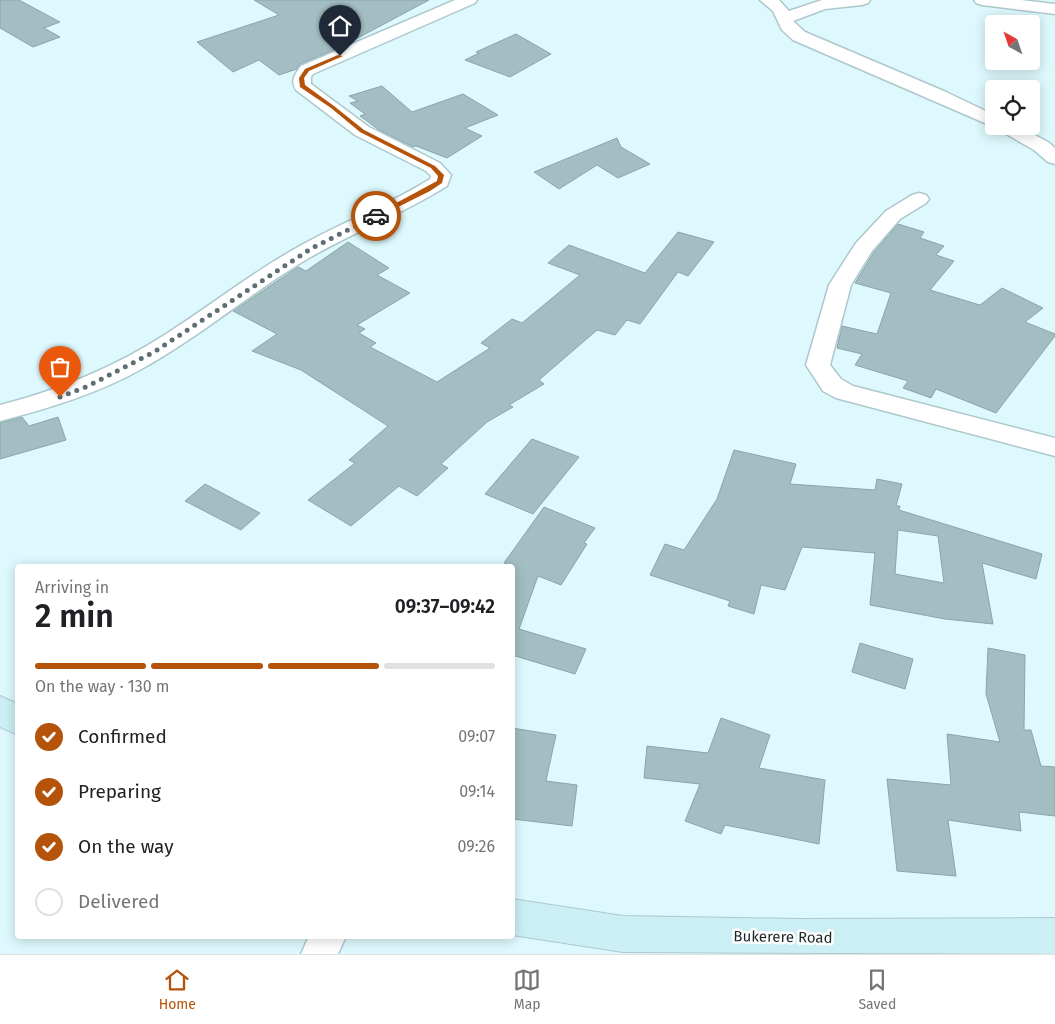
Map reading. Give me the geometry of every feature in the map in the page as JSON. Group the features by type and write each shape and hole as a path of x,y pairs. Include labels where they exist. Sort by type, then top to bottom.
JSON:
{"main road":[{"path":"0,710 15,719"},
{"name":"Bukerere Road","path":"515,917 623,934 799,937 1055,936"}],"street":[{"path":"0,413 46,402 88,386 154,352 312,248 399,205 440,182 441,175 433,167 362,131 302,86 302,78 307,70 468,0"},
{"path":"768,0 780,8 786,18 787,25 805,39 940,96 985,118"},
{"path":"786,18 822,5 862,0"},
{"path":"982,0 1055,9"},
{"path":"1020,135 1041,146 1055,158"},
{"path":"919,199 893,215 864,248 840,285 818,365 832,385 844,392 1055,447"},
{"path":"319,954 326,939"}],"building":[{"path":"0,0 19,0 60,22 44,28 60,37 33,47 0,28"},
{"path":"254,0 429,0 341,47 300,64 297,69 279,75 259,60 233,72 197,42 279,15"},
{"path":"516,34 551,54 510,77 465,60 479,53 476,52"},
{"path":"382,86 412,112 463,94 498,115 465,128 482,136 447,158 416,146 413,147 379,130 360,116 365,114 350,103 358,101 349,96"},
{"path":"617,138 621,147 650,164 618,178 597,165 559,189 534,172"},
{"path":"898,224 924,232 920,238 944,246 936,255 954,261 930,290 980,305 1002,288 1043,308 1025,322 1055,334 1055,336 996,413 936,389 931,398 903,388 908,381 855,365 862,354 837,348 842,326 877,334 891,293 855,283 874,252"},
{"path":"678,232 714,242 688,276 678,272 640,324 627,320 615,335 597,330 539,380 544,384 509,405 513,407 487,422 441,464 448,468 417,496 399,486 351,526 308,500 355,463 349,460 388,426 301,370 252,351 277,334 233,311 298,267 306,271 348,242 389,268 377,275 410,293 357,325 365,329 359,333 376,343 370,347 437,382 490,348 481,343 512,319 522,323 580,275 548,263 569,245 645,273"},
{"path":"22,417 29,426 58,417 66,440 0,459 0,423"},
{"path":"532,439 579,457 533,514 485,494"},
{"path":"734,450 796,464 790,484 875,490 877,479 902,484 896,506 900,506 899,510 1042,554 1036,579 982,563 993,624 945,619 870,605 875,553 802,547 785,590 761,585 754,614 728,606 730,601 650,575 665,544 684,550 717,499","holes":["898,530 938,536 944,583 895,574"]},
{"path":"205,484 260,513 241,530 185,501"},
{"path":"544,507 595,528 584,543 587,544 561,585 538,576 519,629 586,649 575,674 515,656 515,564 504,563"},
{"path":"860,643 913,659 905,689 852,672"},
{"path":"988,648 1025,655 1024,730 1031,730 1041,766 1055,767 1055,816 1019,812 1021,831 948,820 956,876 897,871 887,779 951,785 947,734 1000,742 986,694"},
{"path":"721,718 770,735 759,768 825,780 819,844 725,825 721,834 685,821 700,784 644,778 647,746 708,753"},
{"path":"515,728 556,735 546,781 577,785 572,826 515,819"}],"way so far":[{"path":"60,397 88,386 154,352 256,283 312,248 376,216"}],"route":[{"path":"340,56 307,70 302,78 302,86 362,131 382,143 433,167 441,175 440,182 428,190 376,216"}]}
